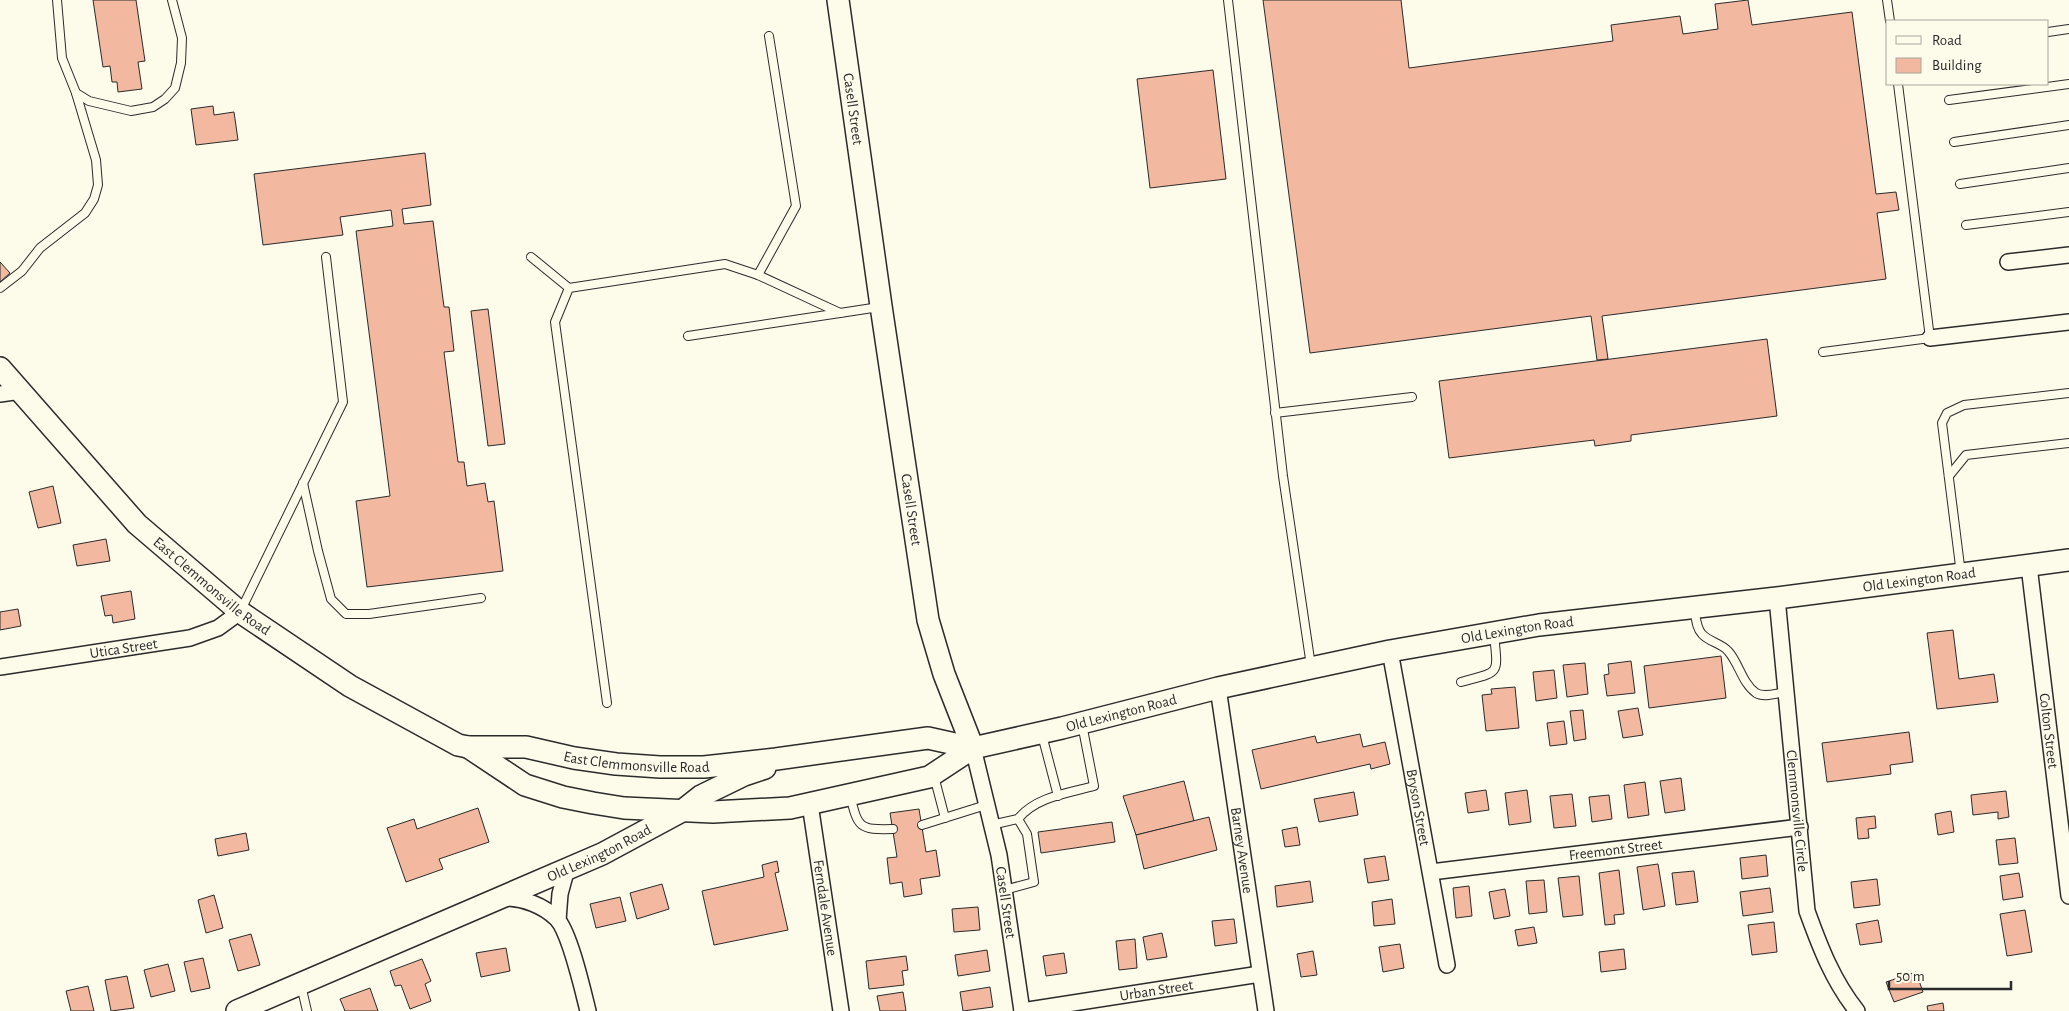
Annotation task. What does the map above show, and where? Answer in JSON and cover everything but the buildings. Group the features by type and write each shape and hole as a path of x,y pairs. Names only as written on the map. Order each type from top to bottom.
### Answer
{"main road":[{"name":"Casell Street","path":"838,0 928,620 944,674 973,748"},
{"name":"East Clemmonsville Road","path":"0,368 10,392 137,524 240,612 350,686 458,744 468,747 525,784 563,797 624,808 682,811"},
{"name":"Old Lexington Road","path":"237,1011 602,854 682,811 713,812 790,808 810,804 933,774 973,748 1042,733 1218,688 1390,651 1494,632 1539,624 1777,598 2069,560"},
{"name":"Old Lexington Road","path":"804,756 928,738 973,748"},
{"name":"East Clemmonsville Road","path":"468,747 526,747 582,759 616,764 660,767 704,767 804,756"},
{"path":"682,811 701,796 744,775 804,756"}],"street":[{"path":"2008,262 2069,255"},
{"path":"1930,338 2069,322"},
{"name":"Colton Street","path":"2029,566 2069,896"},
{"name":"Clemmonsville Circle","path":"1777,598 1807,911 1824,958 1857,1011"},
{"name":"Utica Street","path":"0,667 190,638 218,628 240,612"},
{"name":"Bryson Street","path":"1390,651 1447,965"},
{"name":"Barney Avenue","path":"1218,688 1266,1011"},
{"name":"Casell Street","path":"973,748 999,855 1022,1011"},
{"name":"Ferndale Avenue","path":"810,804 841,1011"},
{"name":"Freemont Street","path":"1431,872 1800,827"},
{"path":"558,920 560,894 567,868"},
{"path":"496,898 519,898 540,907 558,920 569,943 588,1011"},
{"name":"Urban Street","path":"1022,1011 1260,974"}],"lane":[{"path":"0,288 22,271 40,248 85,213 94,199 98,185 96,160 76,93 62,58 57,0"},
{"path":"76,93 89,101 132,111 153,107 165,99 175,88 181,63 182,38 172,0"},
{"path":"1228,0 1275,413 1311,668"},
{"path":"1887,0 1890,20"},
{"path":"2049,32 2069,29"},
{"path":"758,275 796,206 770,36"},
{"path":"1949,100 2069,84"},
{"path":"1822,352 1930,338 1898,85"},
{"path":"1954,142 2069,125"},
{"path":"1960,184 2069,168"},
{"path":"1966,225 2069,212"},
{"path":"240,612 343,402 326,257"},
{"path":"531,257 569,288 725,264 758,275 840,313"},
{"path":"569,288 555,322 607,703"},
{"path":"688,336 881,306"},
{"path":"1961,575 1942,423 1947,413 1964,405 2069,393"},
{"path":"1275,413 1412,397"},
{"path":"1949,476 1966,455 2069,443"},
{"path":"303,483 318,552 331,599 346,614 369,614 481,598"},
{"path":"1694,607 1701,634 1728,651 1749,686 1757,694 1763,696 1786,692"},
{"path":"1461,682 1491,674 1495,670 1497,664 1494,632"},
{"path":"991,825 1018,820 1026,810 1058,796 1094,786 1082,722"},
{"path":"1042,733 1058,796"},
{"path":"933,774 945,818"},
{"path":"850,795 856,818 861,825 869,830 893,829"},
{"path":"922,825 986,805"},
{"path":"1004,890 1034,882 1027,834 1018,820"},
{"path":"301,983 307,1011"}]}
